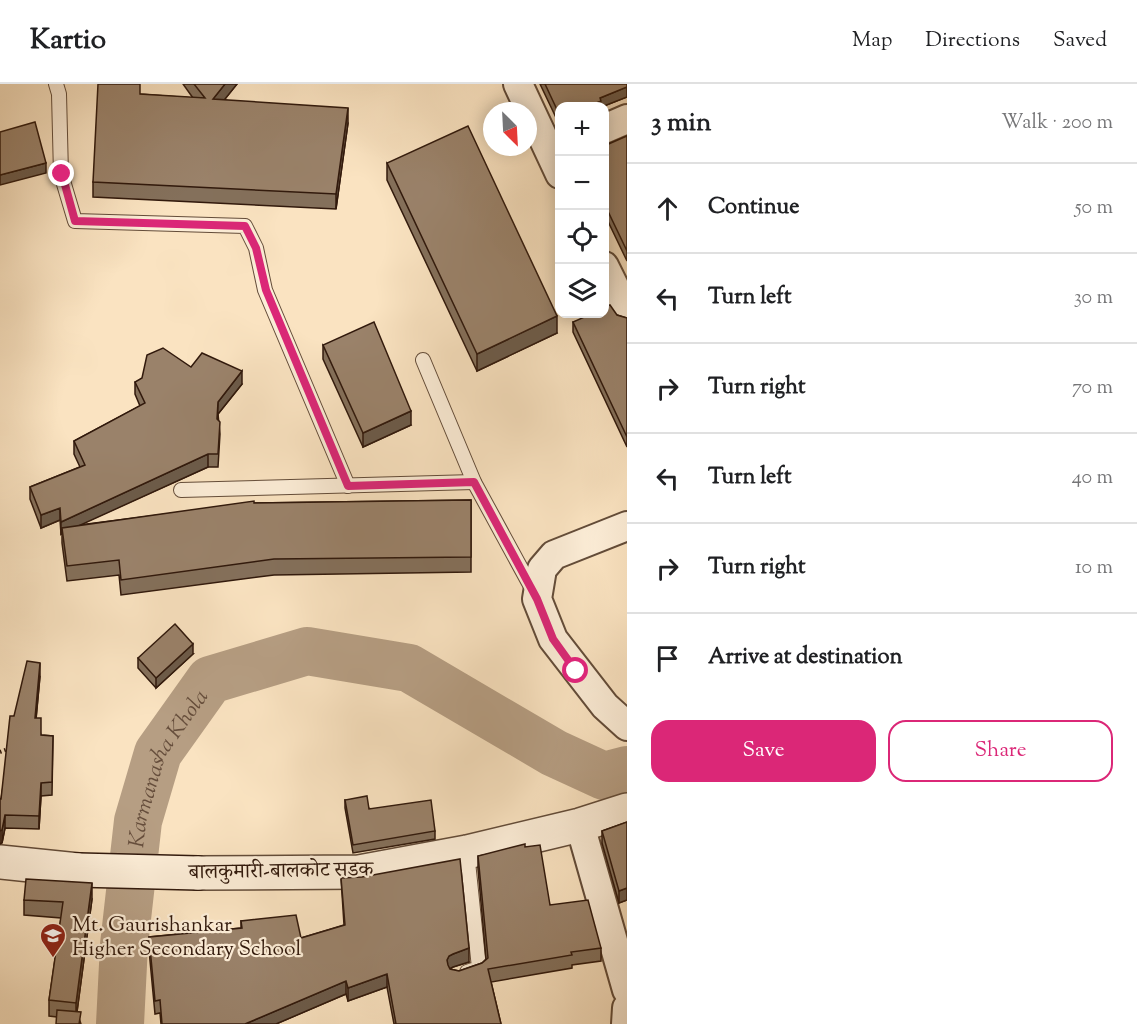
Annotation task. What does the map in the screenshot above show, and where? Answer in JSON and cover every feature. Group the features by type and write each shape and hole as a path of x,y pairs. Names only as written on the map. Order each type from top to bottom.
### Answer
{"street":[{"path":"518,84 555,157"},
{"path":"609,127 627,119"},
{"path":"609,276 627,312"},
{"path":"627,526 554,555 542,569 537,599 553,639 605,706 627,726"},
{"name":"बालकुमारी-बालकोट सडक","path":"0,861 78,870 198,873 358,872 467,852 579,825 627,810"},
{"path":"579,825 627,990"},
{"path":"626,1024 627,1008"}],"lane":[{"path":"57,84 62,174 75,221 245,226 256,248 266,290 348,486"},
{"path":"423,360 474,482 537,599"},
{"path":"182,490 474,482"},
{"path":"456,975 479,968 467,852"}],"path":[{"path":"0,752 15,747 14,743"}],"building":[{"path":"98,84 140,84 140,94 205,98 194,84 225,84 213,99 348,108 336,194 93,182"},
{"path":"545,84 627,84 627,87 600,98 601,101 599,102 555,102 555,105"},
{"path":"35,122 46,163 0,175 0,132"},
{"path":"468,126 555,312 555,317 477,354 387,163"},
{"path":"627,136 627,251 609,213 609,144"},
{"path":"609,305 617,315 627,318 627,437 573,322 582,318 609,318"},
{"path":"374,322 411,411 363,433 323,345"},
{"path":"163,348 191,367 202,353 242,371 218,402 217,419 220,422 218,454 208,454 61,522 60,508 41,515 30,487 85,465 74,441 145,403 135,382 142,378 147,355"},
{"path":"471,500 471,557 274,559 121,580 119,560 67,566 62,528 254,501 254,503"},
{"path":"175,624 193,644 156,678 138,658"},
{"path":"27,661 40,663 35,718 41,718 41,735 53,736 52,782 41,783 39,816 5,815 0,831 0,799 10,716 14,716"},
{"path":"367,796 369,809 431,800 435,831 353,845 345,800"},
{"path":"627,822 627,888 619,891 602,831"},
{"path":"525,844 525,847 540,845 550,905 588,900 601,948 488,969 501,1024 396,1024 387,974 348,988 346,981 245,1024 162,1024 160,1000 155,1001 149,937 242,928 241,921 296,915 301,938 345,925 341,878 362,877 460,859 469,948 449,956 448,965 450,969 459,971 482,963 488,958 478,856"},
{"path":"26,879 92,883 76,1003 49,1000 63,902 24,900"},
{"path":"57,1010 81,1012 79,1024 56,1024"}],"waterway":[{"name":"Karmanasha Khola","path":"120,1024 124,945 138,821 158,753 210,680 307,651 409,668 554,753 604,776 627,770"}],"place":[{"name":"Mt. Gaurishankar Higher Secondary School","path":"53,959"}],"route":[{"path":"62,174 75,221 245,226 256,248 266,290 348,486 474,482 537,599 553,639 576,671"}]}
